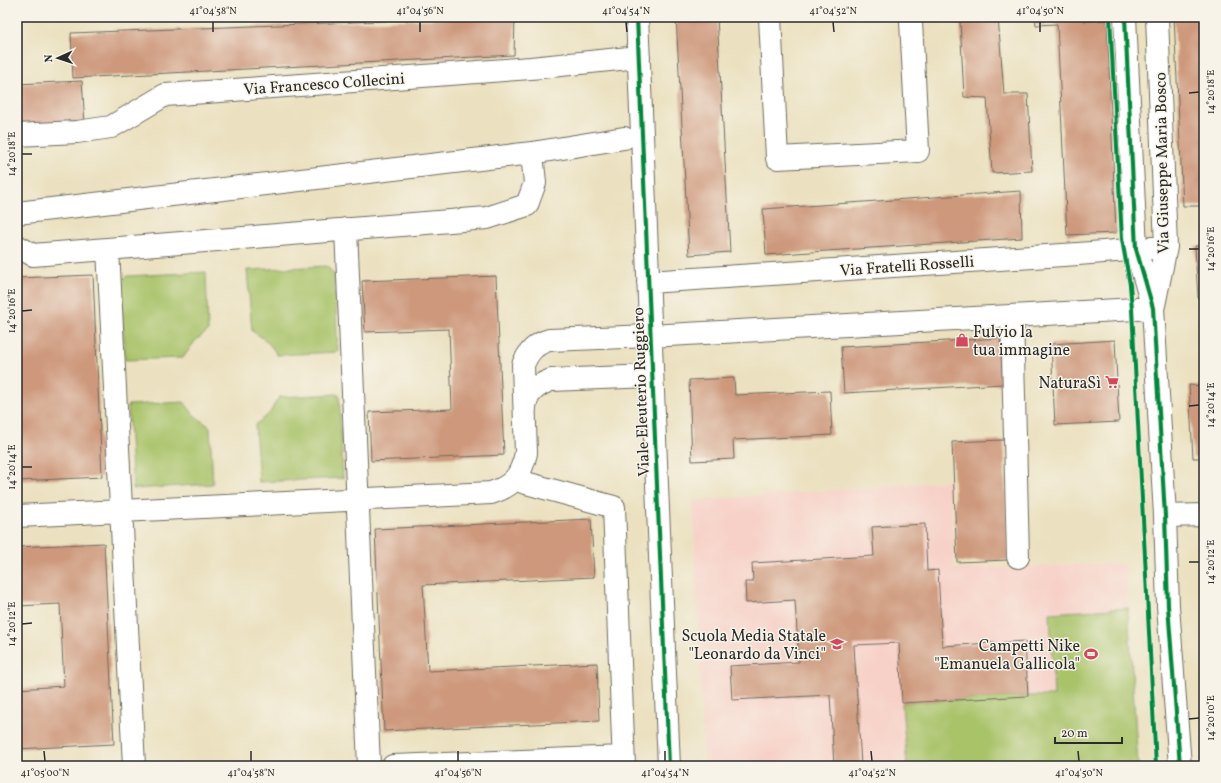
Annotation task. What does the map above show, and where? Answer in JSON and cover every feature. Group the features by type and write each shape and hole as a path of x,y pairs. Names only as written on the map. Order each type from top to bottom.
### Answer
{"street":[{"name":"Viale Eleuterio Ruggiero","path":"637,17 669,766"},
{"path":"770,17 777,158 918,151 911,22"},
{"name":"Via Giuseppe Maria Bosco","path":"1125,17 1136,249 1153,308 1165,516 1168,606 1180,766"},
{"name":"Via Giuseppe Maria Bosco","path":"1153,308 1166,248 1157,17"},
{"name":"Via Francesco Collecini","path":"17,135 77,132 111,127 165,95 532,68 639,57"},
{"path":"17,213 532,153 624,138"},
{"path":"17,246 33,255 487,218 527,205 535,183 532,153"},
{"path":"346,229 368,766"},
{"name":"Via Fratelli Rosselli","path":"648,282 1166,248"},
{"path":"108,249 134,766"},
{"path":"17,516 491,493 504,489 515,480 523,467 526,453 523,365 533,348 541,342 549,340 650,336 1153,308"},
{"path":"1012,316 1018,557"},
{"path":"524,417 528,397 534,388 551,380 652,376"},
{"path":"393,766 624,761 614,507 515,480"},
{"path":"1165,516 1204,514"}],"shaded area":[{"path":"950,481 954,569 1125,563 1128,608 1050,613 1054,696 1028,696 903,703 907,766 704,766 693,501"}],"green space":[{"path":"327,266 334,274 338,352 277,355 266,341 252,331 247,270"},
{"path":"206,272 208,331 195,341 183,358 125,360 120,283 127,276"},
{"path":"339,394 343,478 259,482 255,425 269,414 279,397"},
{"path":"184,402 194,415 210,427 213,484 133,489 128,405"},
{"name":"Campetti Nike \"Emanuela Gallicola\"","path":"1128,608 1138,766 907,766 902,703 1054,696 1050,613"}],"building":[{"path":"515,17 514,55 73,78 71,33"},
{"path":"676,17 717,17 730,252 689,255"},
{"path":"934,17 998,17 1004,94 1028,94 1032,171 992,173 987,98 964,97 960,21 934,22"},
{"path":"1035,17 1084,17 1084,21 1107,20 1116,233 1067,235 1057,24 1036,25"},
{"path":"1174,17 1204,17 1204,206 1183,206"},
{"path":"82,81 85,124 17,126 17,84"},
{"path":"1021,191 1022,238 766,255 763,209"},
{"path":"1195,246 1204,246 1204,299 1198,298"},
{"path":"93,275 102,477 17,481 17,278"},
{"path":"496,276 504,455 371,461 369,412 452,409 449,329 365,332 362,281"},
{"path":"1000,338 1003,384 844,393 841,347"},
{"path":"1115,340 1119,422 1055,425 1051,344"},
{"path":"734,378 735,395 830,391 832,435 733,440 734,459 692,461 689,380"},
{"path":"1189,385 1204,386 1204,458 1193,458"},
{"path":"1004,440 1008,560 957,562 952,442"},
{"path":"591,519 594,577 423,585 428,671 597,663 599,721 384,731 375,529"},
{"name":"Scuola Media Statale \"Leonardo da Vinci\"","path":"925,524 927,571 938,570 942,646 1025,641 1028,696 902,703 899,643 854,645 861,766 834,766 830,695 732,700 730,666 799,662 795,600 746,603 745,582 753,582 752,563 874,556 872,527"},
{"path":"104,543 114,744 17,749 17,689 64,686 60,604 17,606 17,547"}],"cycle path":[{"path":"637,17 669,766"},
{"path":"1110,17 1122,239 1130,285 1132,309 1156,766"},
{"path":"1125,17 1136,249 1153,308 1165,516 1168,606 1180,766"}],"place":[{"name":"Fulvio la tua immagine","path":"962,340"},
{"name":"NaturaSì","path":"1112,382"},
{"name":"Scuola Media Statale \"Leonardo da Vinci\"","path":"837,644"},
{"name":"Campetti Nike \"Emanuela Gallicola\"","path":"1091,654"}]}
